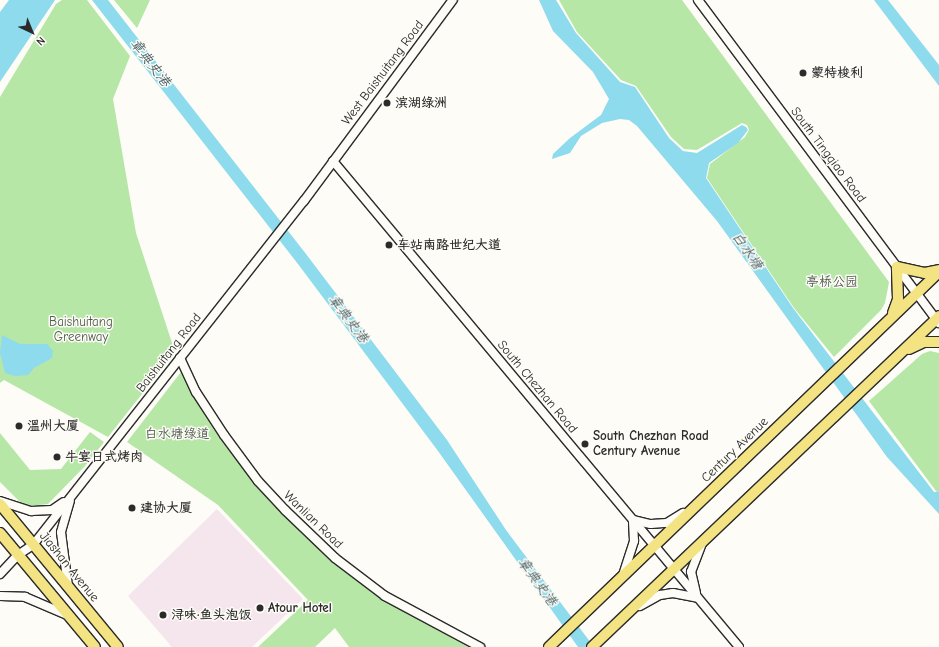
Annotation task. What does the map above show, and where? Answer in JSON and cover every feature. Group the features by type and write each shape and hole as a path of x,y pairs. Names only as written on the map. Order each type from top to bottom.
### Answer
{"main road":[{"path":"891,317 898,299 897,267 925,273 939,271"},
{"name":"Century Avenue","path":"549,647 939,271"},
{"path":"594,645 900,353 938,320"},
{"path":"900,353 924,342 939,342"},
{"name":"Jiashan Avenue","path":"0,504 118,647"},
{"path":"0,533 95,647"}],"street":[{"name":"West Baishuitang Road","path":"333,161 453,0"},
{"name":"South Tingqiao Road","path":"698,0 916,293 938,320"},
{"name":"Baishuitang Road","path":"0,574 18,555 34,545 304,201 333,161"},
{"name":"South Chezhan Road","path":"333,161 739,647"},
{"name":"Wanlian Road","path":"180,358 196,392 224,435 258,481 284,510 336,558 385,596 480,647"},
{"path":"0,501 31,511 52,510 71,497"},
{"path":"68,587 62,532 71,497"},
{"path":"622,577 634,541 633,520 651,524 667,523 702,500"},
{"path":"625,616 649,600 660,595 673,593 698,598 692,572 702,542"},
{"path":"0,596 25,597 69,616"}],"shaded area":[{"path":"217,509 303,599 252,647 172,647 128,596"}],"green space":[{"name":"Baishuitang Greenway","path":"62,0 87,0 130,56 113,99 136,233 175,352 108,437 4,380 0,383 0,97 56,4"},
{"path":"114,0 150,0 137,28"},
{"name":"亭桥公园","path":"559,0 682,0 889,282 885,303 881,310 834,357 794,308 707,178 710,164 745,137 749,130 747,125 742,123 697,150 684,149 671,137 636,86 621,80 577,32"},
{"path":"930,351 939,353 939,495 869,401 922,354"},
{"name":"白水塘绿道","path":"181,372 191,393 219,437 254,483 280,511 332,560 384,599 468,647 349,647 335,628 315,647 258,647 308,600 218,505 127,442"},
{"path":"90,432 104,442 85,466 48,504 29,506 20,502 0,482 0,433 30,470 61,469"}],"water":[{"path":"9,0 55,0 0,82 0,12"},
{"name":"章典史港","path":"92,0 108,0 306,254 447,440 506,530 594,647 578,647 438,451 298,264"},
{"name":"白水塘","path":"539,0 556,0 576,33 620,82 635,87 669,138 683,151 697,153 742,125 746,127 748,130 738,143 709,163 706,178 793,308 934,492 939,492 939,514 887,457 717,221 637,126 629,120 620,119 602,123 581,136 570,153 552,159 553,154 570,138 601,115 609,99 593,72 553,31"},
{"path":"874,0 888,0 939,65 939,86"},
{"path":"2,335 20,344 47,344 53,351 52,358 34,368 28,375 15,376 5,373 0,353"}],"place":[{"name":"蒙特梭利","path":"803,73"},
{"name":"滨湖绿洲","path":"387,103"},
{"name":"车站南路世纪大道","path":"389,245"},
{"name":"温州大厦","path":"19,426"},
{"name":"South Chezhan Road Century Avenue","path":"585,444"},
{"name":"牛宴日式烤肉","path":"57,457"},
{"name":"建协大厦","path":"132,508"},
{"name":"Atour Hotel","path":"260,608"},
{"name":"浔味·鱼头泡饭","path":"163,615"}]}
